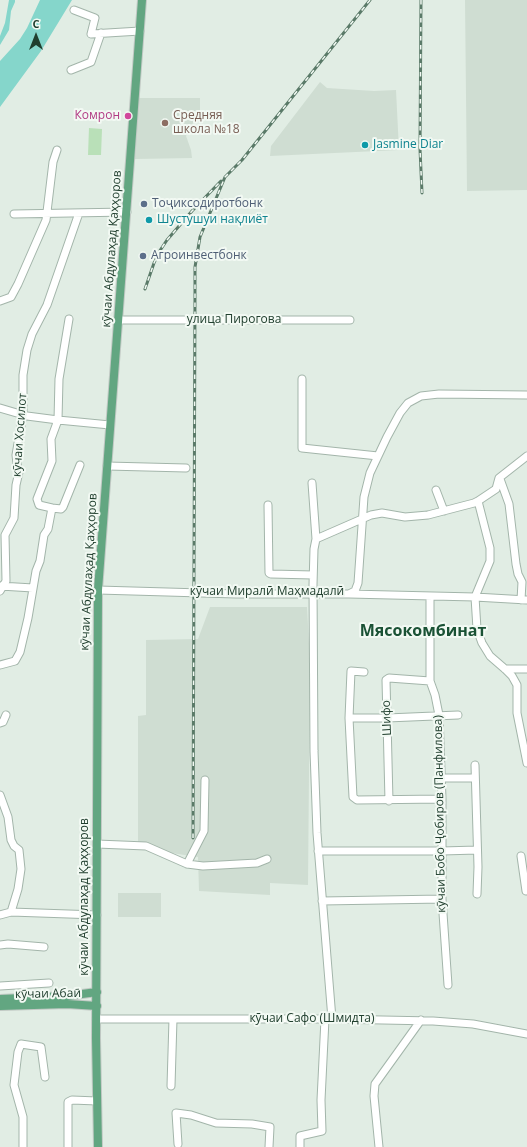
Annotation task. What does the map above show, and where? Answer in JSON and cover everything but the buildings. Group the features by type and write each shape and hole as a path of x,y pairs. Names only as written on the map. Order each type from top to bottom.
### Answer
{"main road":[{"name":"кӯчаи Абдулаҳад Қаҳҳоров","path":"98,1147 96,1019 98,590 142,0"},
{"name":"кӯчаи Абаӣ","path":"0,999 67,996 97,992"},
{"name":"кӯчаи Абаӣ","path":"0,1006 67,1004 97,1006"}],"street":[{"path":"74,10 95,18 91,34 140,31"},
{"path":"71,70 91,62 100,33"},
{"path":"0,301 11,297 46,220 53,162 57,150"},
{"path":"14,214 127,212"},
{"name":"кӯчаи Хосилот","path":"1,588 6,579 5,535 12,522 15,511 19,472 16,452 24,414 23,375 28,346 32,334 47,305 79,213"},
{"path":"69,319 59,379 58,420 52,439 52,461 37,499 39,505 61,509 80,465"},
{"name":"улица Пирогова","path":"119,320 350,320"},
{"path":"302,379 302,448 378,456"},
{"name":"кӯчаи Миралӣ Маҳмадалӣ","path":"98,590 349,594 355,591 358,583 364,497 370,473 400,412 408,403 421,396 439,394 527,395"},
{"path":"0,408 58,420 110,425"},
{"path":"316,539 363,518 382,513 405,517 428,515 474,503 496,489 499,478 527,456"},
{"path":"107,466 186,468"},
{"path":"349,594 475,597 524,600 522,582 518,574 516,564 509,504 499,478"},
{"path":"300,1147 300,1136 322,1131 321,1100 328,1019 318,851 314,751 313,575 316,539 312,483"},
{"path":"436,490 444,511"},
{"path":"478,501 490,548 490,561 475,597 476,629 490,656 512,676 517,685 517,713 527,763"},
{"path":"268,505 269,573 313,575"},
{"path":"0,665 15,661 20,652 36,571 40,561 44,535 48,529 52,508"},
{"path":"1,588 33,588"},
{"name":"кӯчаи Бобо Ҷобиров (Панфилова)","path":"430,596 430,681 435,695 438,715 442,799 442,899 448,986"},
{"path":"505,669 527,669"},
{"path":"364,672 351,671 349,718 353,797 357,800 389,801 442,799"},
{"name":"Шифо","path":"389,801 387,679 430,681"},
{"path":"0,723 3,722 6,715"},
{"path":"349,718 458,715"},
{"path":"475,765 478,867 477,894"},
{"path":"441,778 475,778"},
{"path":"187,864 204,830 205,780"},
{"path":"0,795 8,817 11,840 14,846 19,850 21,869 18,889 11,912"},
{"path":"97,844 146,846 187,864 203,866 257,863 267,859"},
{"path":"318,851 477,850"},
{"path":"521,856 526,891"},
{"path":"322,901 442,899"},
{"path":"0,915 11,912 97,915"},
{"path":"0,945 8,944 44,947"},
{"path":"0,986 49,983"},
{"name":"кӯчаи Сафо (Шмидта)","path":"96,1019 421,1020 473,1024 527,1034"},
{"path":"171,1086 173,1019"},
{"path":"379,1147 374,1096 375,1084 421,1020"},
{"path":"23,1147 23,1117 14,1085 18,1052 21,1044 41,1047 45,1077"},
{"path":"68,1147 68,1102 72,1100 97,1101"},
{"path":"178,1144 176,1113 192,1115 216,1124 252,1124 270,1127 269,1147"}],"shaded area":[{"path":"465,0 527,0 527,190 467,191"},
{"path":"320,82 327,88 374,91 396,90 399,150 270,156 271,146"},
{"name":"Средняя школа №18","path":"139,98 200,98 200,110 186,136 192,158 135,159"},
{"path":"210,607 307,607 310,661 308,885 270,883 270,895 199,891 198,857 138,848 138,716 146,715 146,640 198,639"},
{"path":"118,893 161,893 161,917 118,917"}],"green space":[{"path":"89,128 102,129 101,155 88,155"}],"water":[{"path":"9,0 15,0 15,2 11,11 9,30 0,45 0,36 5,23"},
{"path":"40,0 72,0 41,51 0,107 0,61 20,39 27,28"}],"railway":[{"path":"193,838 195,267 200,237 225,177 242,160 370,0"},
{"path":"421,0 420,149 422,193"},
{"path":"145,289 154,263 167,240 221,181"}],"place":[{"name":"Комрон","path":"128,116"},
{"name":"Средняя школа №18","path":"165,123"},
{"name":"Jasmine Diar","path":"365,145"},
{"name":"Тоҷиксодиротбонк","path":"144,204"},
{"name":"Шустушуи нақлиёт","path":"149,220"},
{"name":"Агроинвестбонк","path":"143,256"}],"district":[{"name":"Мясокомбинат","path":"423,631"}]}
